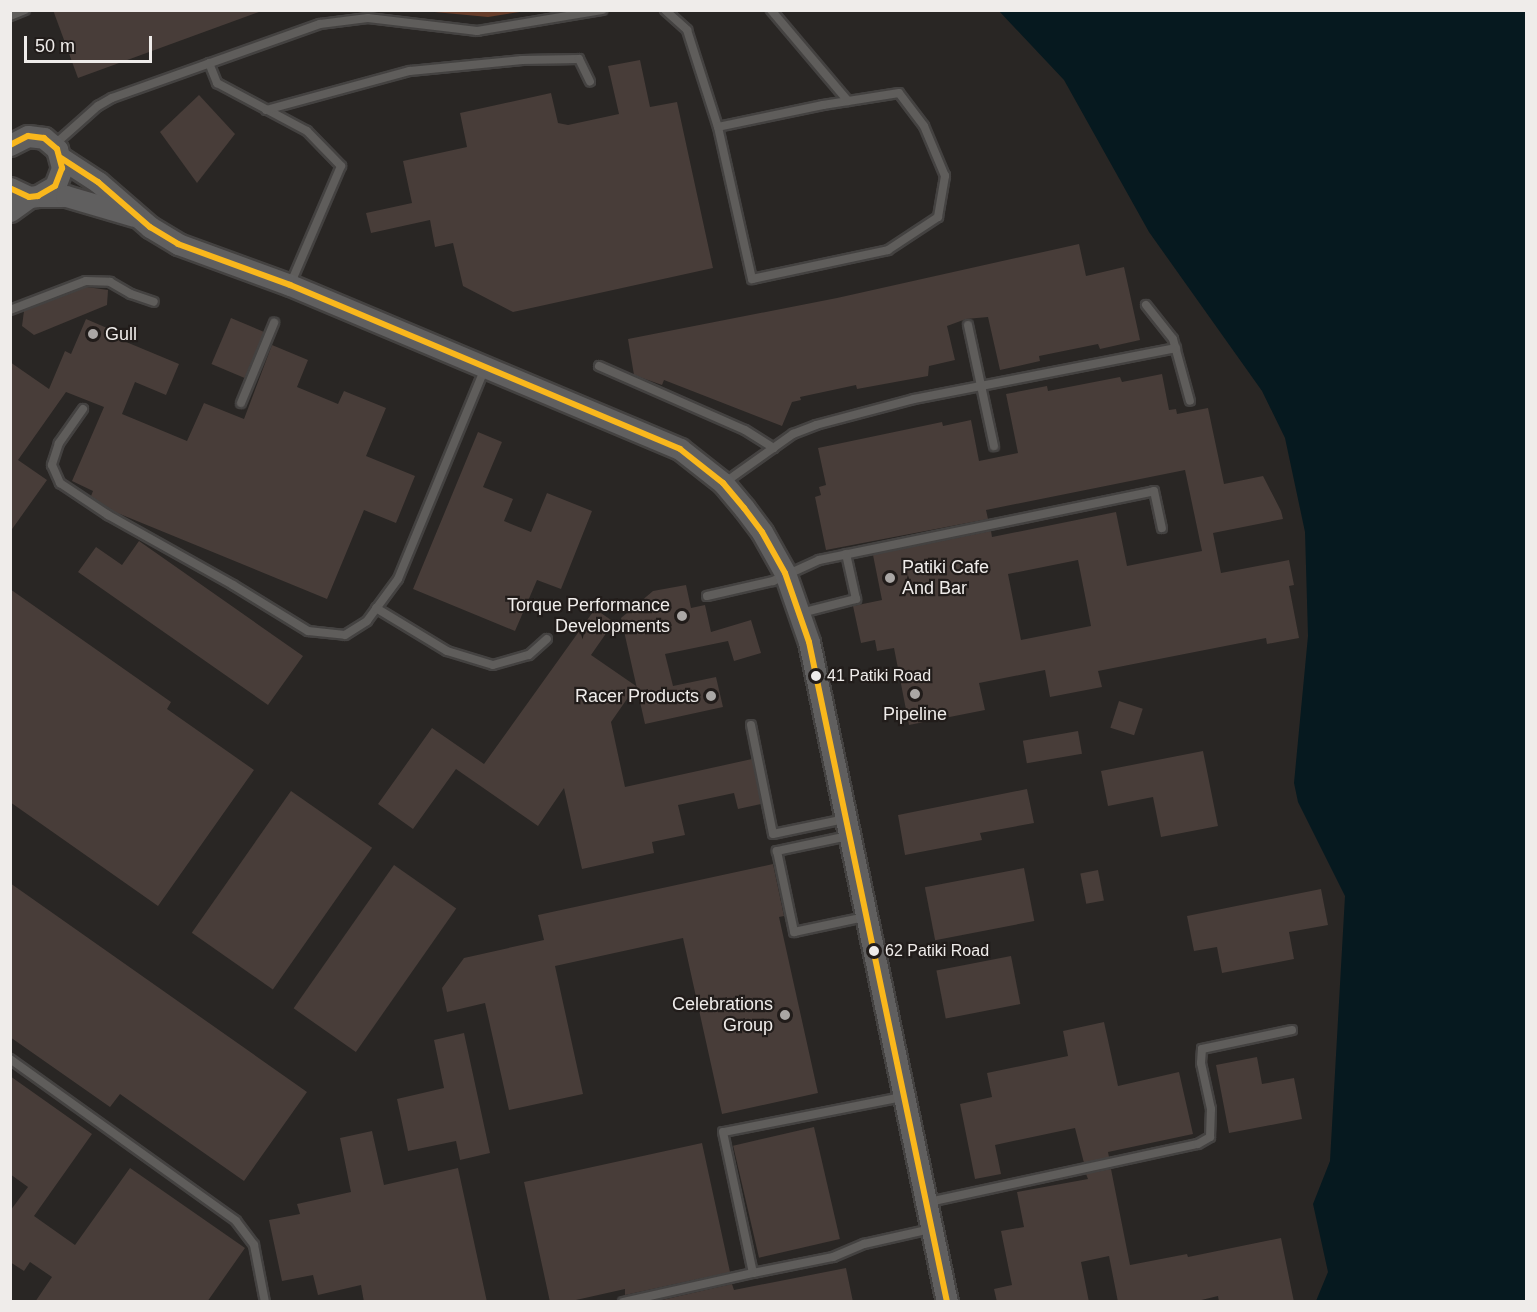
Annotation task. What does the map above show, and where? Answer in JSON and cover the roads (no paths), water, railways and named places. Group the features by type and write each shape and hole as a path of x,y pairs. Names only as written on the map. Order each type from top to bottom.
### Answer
{"main road":[{"path":"14,135 36,136 98,182 150,227 178,244 290,285 680,449 723,483 762,532 785,573 801,614 816,671 947,1302"},
{"path":"10,211 26,194 55,186 62,168 57,152"},
{"path":"26,194 66,196 141,218"}],"lane":[{"path":"14,13 25,10"},
{"path":"57,152 98,105 306,27 368,18 477,31 602,10"},
{"path":"665,10 687,30 718,127 752,279 888,250 938,217 945,176 924,126 899,93 848,100 718,127"},
{"path":"771,10 848,100"},
{"path":"266,110 410,71 522,60 579,59 590,82"},
{"path":"209,63 217,83 307,131 341,166 290,285"},
{"path":"10,309 86,281 110,282 131,294 154,302"},
{"path":"1146,305 1173,339 1190,401"},
{"path":"242,403 274,323"},
{"path":"968,325 994,446"},
{"path":"723,483 793,434 810,426 914,399 1176,348"},
{"path":"599,366 745,430 774,448"},
{"path":"83,410 59,443 52,465 60,483 108,515 233,585 308,631 345,635 367,621 398,579 486,367"},
{"path":"706,596 773,580 819,560 1154,491 1162,528"},
{"path":"801,614 856,598 846,554"},
{"path":"376,608 447,651 493,665 529,655 548,639"},
{"path":"751,724 772,834 848,827"},
{"path":"848,827 777,851 794,932 866,916"},
{"path":"927,1203 1198,1144 1210,1137 1211,1109 1201,1063 1202,1049 1292,1030"},
{"path":"10,1059 236,1221 254,1245 265,1302"},
{"path":"753,1273 723,1132 905,1096"},
{"path":"623,1302 833,1257 864,1244 933,1229"}],"water":[{"path":"999,11 1526,11 1526,1301 1316,1301 1328,1272 1313,1204 1330,1161 1345,896 1298,802 1294,783 1308,636 1305,532 1285,438 1262,391 1149,232 1064,80"}],"place":[{"name":"Gull","path":"93,334"},
{"name":"Patiki Cafe And Bar","path":"890,578"},
{"name":"Torque Performance Developments","path":"682,616"},
{"name":"41 Patiki Road","path":"816,676"},
{"name":"Pipeline","path":"915,694"},
{"name":"Racer Products","path":"711,696"},
{"name":"62 Patiki Road","path":"874,951"},
{"name":"Celebrations Group","path":"785,1015"}]}
